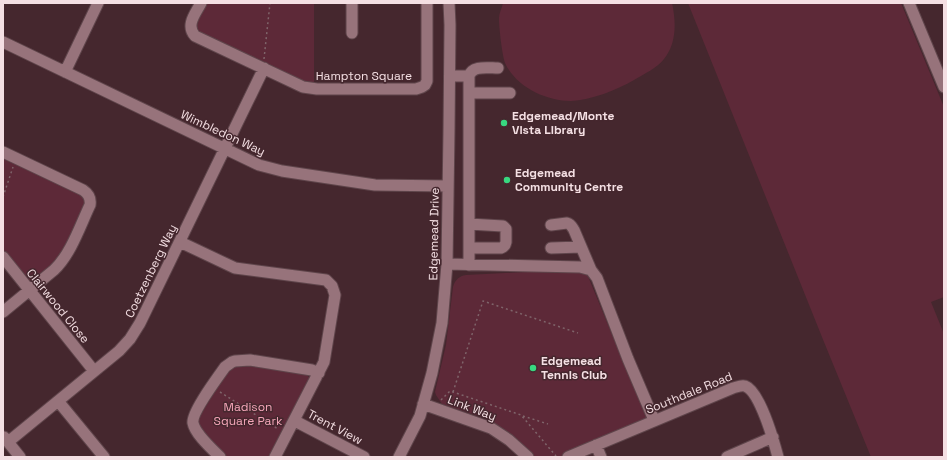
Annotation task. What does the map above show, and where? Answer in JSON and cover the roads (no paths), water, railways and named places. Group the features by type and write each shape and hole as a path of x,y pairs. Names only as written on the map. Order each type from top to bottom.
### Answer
{"street":[{"path":"65,72 98,3"},
{"name":"Hampton Square","path":"201,3 191,22 192,32 195,36 303,87 404,89 416,89 422,87 427,81 427,3"},
{"path":"352,3 352,33"},
{"name":"Edgemead Drive","path":"399,457 420,416 432,373 441,330 447,264 450,76 449,3"},
{"path":"909,3 944,87"},
{"name":"Wimbledon Way","path":"3,42 259,165 282,171 376,185 448,186"},
{"name":"Coetzenberg Way","path":"5,439 58,401 119,351 130,339 140,323 264,68"},
{"path":"469,265 469,76 470,72 475,69 498,68"},
{"path":"450,76 469,76"},
{"path":"469,93 510,94"},
{"path":"3,152 83,190 89,195 91,202 61,263 3,312"},
{"path":"552,225 567,223 570,224 574,230 591,270 597,278 628,359 654,420"},
{"path":"468,224 503,226 506,229 506,242 503,247 468,248"},
{"path":"180,242 235,268 326,280 330,283 334,290 335,295 324,362 295,421 275,457"},
{"path":"551,248 581,247"},
{"name":"Clairwood Close","path":"3,257 94,371"},
{"path":"447,264 580,267 591,270"},
{"path":"220,457 195,430 193,420 196,411 225,367 235,360 250,360 286,365 312,370 318,373"},
{"name":"Southdale Road","path":"568,457 654,420 733,388 743,386 747,387 756,396 773,437 778,457"},
{"path":"58,401 104,457"},
{"name":"Link Way","path":"423,404 491,428 509,440 528,457"},
{"name":"Trent View","path":"295,421 364,457"},
{"path":"728,457 773,437"},
{"path":"5,439 20,457"},
{"path":"596,445 601,457"}],"place":[{"name":"Edgemead/Monte Vista Library","path":"504,123"},
{"name":"Edgemead Community Centre","path":"507,180"},
{"name":"Edgemead Tennis Club","path":"533,368"}],"park label":[{"name":"Madison Square Park","path":"248,414"}]}
